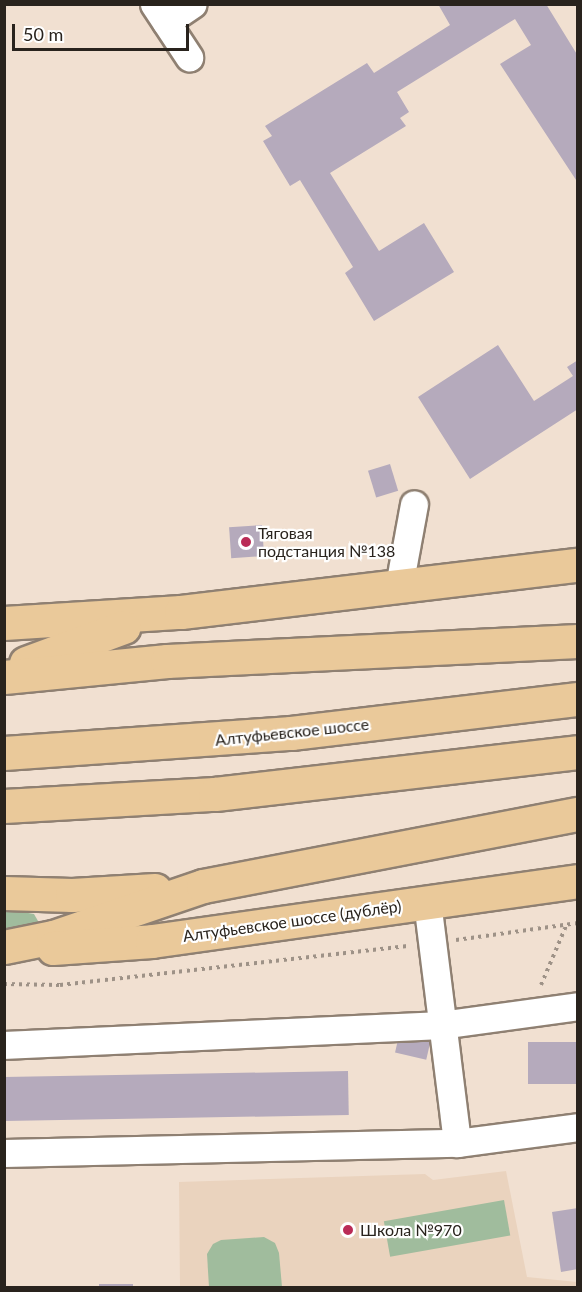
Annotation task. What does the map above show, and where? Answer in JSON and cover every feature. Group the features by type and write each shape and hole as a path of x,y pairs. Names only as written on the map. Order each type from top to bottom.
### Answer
{"main road":[{"path":"4,623 182,612 578,565"},
{"path":"4,670 182,612"},
{"path":"4,634 70,647 167,661"},
{"path":"4,677 167,661 578,641"},
{"name":"Алтуфьевское шоссе","path":"4,753 291,733 578,699"},
{"path":"4,806 227,792 578,752"},
{"path":"12,893 96,894 219,882 578,814"},
{"name":"Алтуфьевское шоссе (дублёр)","path":"4,947 118,945 578,881"},
{"path":"4,947 53,937 219,882"},
{"path":"12,893 189,930 222,931"}],"lane":[{"path":"189,57 160,13 194,4"},
{"path":"399,586 414,504"},
{"path":"427,901 440,1025 457,1143"},
{"path":"4,1045 440,1025 578,1005"},
{"path":"4,1153 457,1143 578,1127"}],"path":[{"path":"4,984 60,985 432,943 578,923"},
{"path":"530,1012 566,925"}],"shaded area":[{"name":"Школа №970","path":"506,1171 527,1277 577,1282 577,1287 180,1287 179,1182 425,1174 433,1180"}],"green space":[{"path":"5,909 34,914 38,921 35,931 5,936"},
{"path":"504,1200 510,1235 390,1257 384,1221"},
{"path":"264,1237 275,1243 279,1253 282,1287 209,1287 207,1254 213,1244 221,1240"}],"building":[{"path":"438,4 546,4 578,56 578,183 500,64 531,45 515,19 397,92 409,112 400,118 406,126 330,173 379,251 424,223 454,272 374,321 345,273 353,267 300,180 290,186 263,141 272,136 265,126 367,63 374,73 450,25"},
{"path":"498,345 534,401 573,376 567,367 578,360 578,409 470,479 418,397"},
{"path":"390,464 398,491 376,498 368,471"},
{"name":"Тяговая подстанция №138","path":"262,525 264,556 231,558 229,527"},
{"path":"400,1031 431,1038 426,1060 395,1052"},
{"path":"528,1042 578,1042 578,1084 528,1084"},
{"path":"348,1071 349,1115 5,1121 4,1077"},
{"path":"578,1208 578,1269 561,1272 552,1212"},
{"path":"99,1284 133,1284 133,1288 99,1288"}],"place":[{"name":"Тяговая подстанция №138","path":"246,542"},
{"name":"Школа №970","path":"348,1230"}]}
